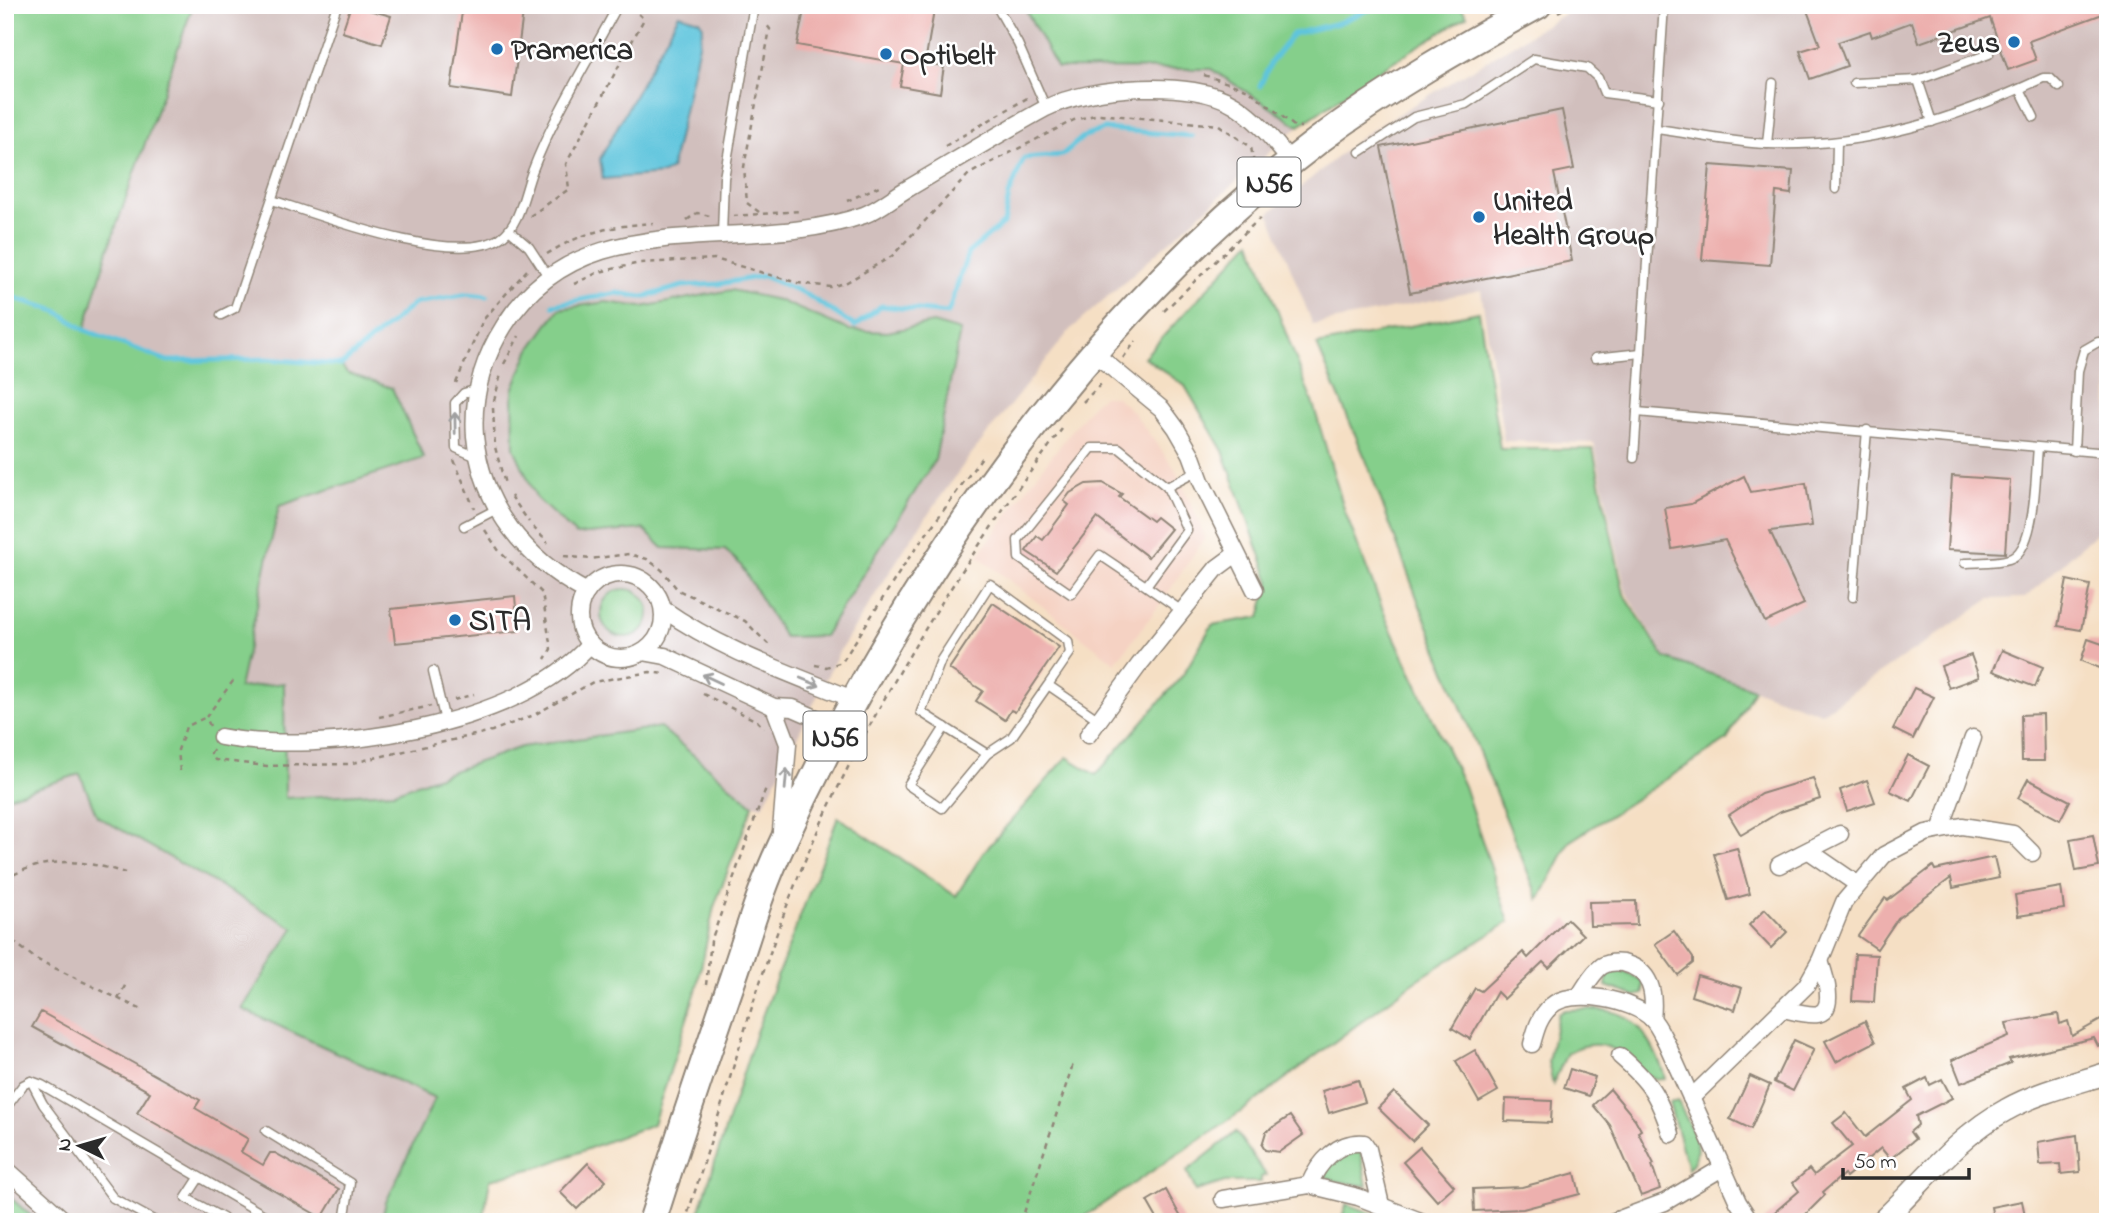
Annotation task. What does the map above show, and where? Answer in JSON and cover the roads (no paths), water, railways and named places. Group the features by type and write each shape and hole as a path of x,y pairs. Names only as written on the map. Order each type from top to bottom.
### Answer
{"main road":[{"name":"N56","path":"652,1222 780,847 855,700 943,553 1015,449 1104,361 1194,249 1291,162 1413,78 1547,9"}],"street":[{"path":"587,592 537,558 495,510 477,457 474,424 478,389 489,354 516,307 548,276 588,253 625,244 823,227 867,214 1046,108 1059,102 1102,92 1181,89 1201,92 1232,103 1259,123 1291,162"},
{"path":"1104,361 1162,409 1191,454 1255,590"},
{"path":"1088,735 1217,568 1236,554"},
{"path":"839,728 793,708 774,707 665,656 642,652 615,657 601,653 590,644 579,619 587,592 608,576 635,576 656,592 663,609 689,628 747,656 855,700"},
{"path":"642,652 659,634 663,609"},
{"path":"221,737 252,743 319,744 444,721 525,694 560,671 590,644"},
{"path":"774,707 788,744 780,847"},
{"path":"1941,828 1973,738"},
{"path":"1659,1098 1688,1091 1806,986 1820,961 1831,928 1857,884 1884,855 1909,839 1941,828 1988,828 2013,834 2032,853"},
{"path":"1779,865 1840,834"},
{"path":"1809,851 1857,884"},
{"path":"1783,1009 1818,1014 1825,1010 1828,1003 1820,961"},
{"path":"1579,996 1603,966 1614,962 1628,964 1639,968 1647,976 1654,1001 1652,1019"},
{"path":"1532,1044 1538,1021 1552,1004 1579,996 1613,1000 1635,1007 1652,1019 1722,1168 1751,1222"},
{"path":"1620,1056 1641,1075 1659,1098 1671,1134"},
{"path":"1881,1222 1960,1144 2004,1111 2045,1091 2108,1073"},
{"path":"1309,1185 1315,1170 1332,1152 1355,1142 1364,1143 1368,1149 1381,1205"},
{"path":"5,1168 66,1222"},
{"path":"1612,1222 1665,1202 1722,1168"},
{"path":"1223,1199 1309,1185 1331,1188 1420,1221"}],"lane":[{"path":"221,315 235,309 337,5"},
{"path":"272,200 376,233 433,243 479,246 500,238 509,230 516,217 540,153 618,5"},
{"path":"996,5 1018,44 1046,108"},
{"path":"1634,458 1664,5"},
{"path":"722,235 724,178 755,9"},
{"path":"1854,83 1918,80 1989,54"},
{"path":"1360,152 1414,117 1466,104 1534,60 1587,68 1598,78 1604,93 1659,100"},
{"path":"1657,129 1767,144 1837,142 1874,138 1932,122 2050,78 2059,87"},
{"path":"1918,80 1932,122"},
{"path":"1767,144 1773,83"},
{"path":"2020,89 2034,117"},
{"path":"1836,189 1837,142"},
{"path":"509,230 529,247 548,276"},
{"path":"2074,451 2078,371 2084,350 2098,342 2108,342"},
{"path":"1595,358 1642,353"},
{"path":"477,457 456,448 454,403 464,393 478,389"},
{"path":"1637,412 2108,453"},
{"path":"1853,597 1867,430"},
{"path":"1146,586 1187,530 1167,486 1119,448 1092,448 1018,540 1018,558 1071,594 1100,555 1182,611"},
{"path":"1965,563 2010,559 2021,552 2029,537 2038,448"},
{"path":"1167,486 1198,471"},
{"path":"464,526 479,521 495,510"},
{"path":"945,727 908,785 942,808 987,754 1011,738 1070,653 1068,642 990,584 941,660 921,712 945,727 987,754"},
{"path":"433,671 444,721"},
{"path":"1048,685 1099,720"},
{"path":"5,1109 23,1085 32,1081"},
{"path":"32,1081 271,1221"},
{"path":"32,1081 43,1104 113,1198 157,1222"},
{"path":"266,1131 350,1183 344,1222"},
{"path":"199,1178 186,1198 223,1219 221,1222"}],"water":[{"path":"679,14 699,20 703,26 671,169 663,174 603,179 600,159"}],"waterway":[{"path":"1260,86 1271,62 1293,34 1338,23 1379,5"},
{"path":"553,305 617,293 643,297 683,286 719,284 763,276 804,293 855,326 881,306 948,313 968,253 1004,223 1009,195 1024,158 1062,155 1083,137 1104,129 1192,136"},
{"path":"5,295 57,311 85,330 168,361 268,359 341,365 415,303 469,294 487,296"}],"place":[{"name":"Zeus","path":"2014,42"},
{"name":"Pramerica","path":"497,49"},
{"name":"Optibelt","path":"886,54"},
{"name":"United Health Group","path":"1479,217"},
{"name":"SITA","path":"455,620"}]}
